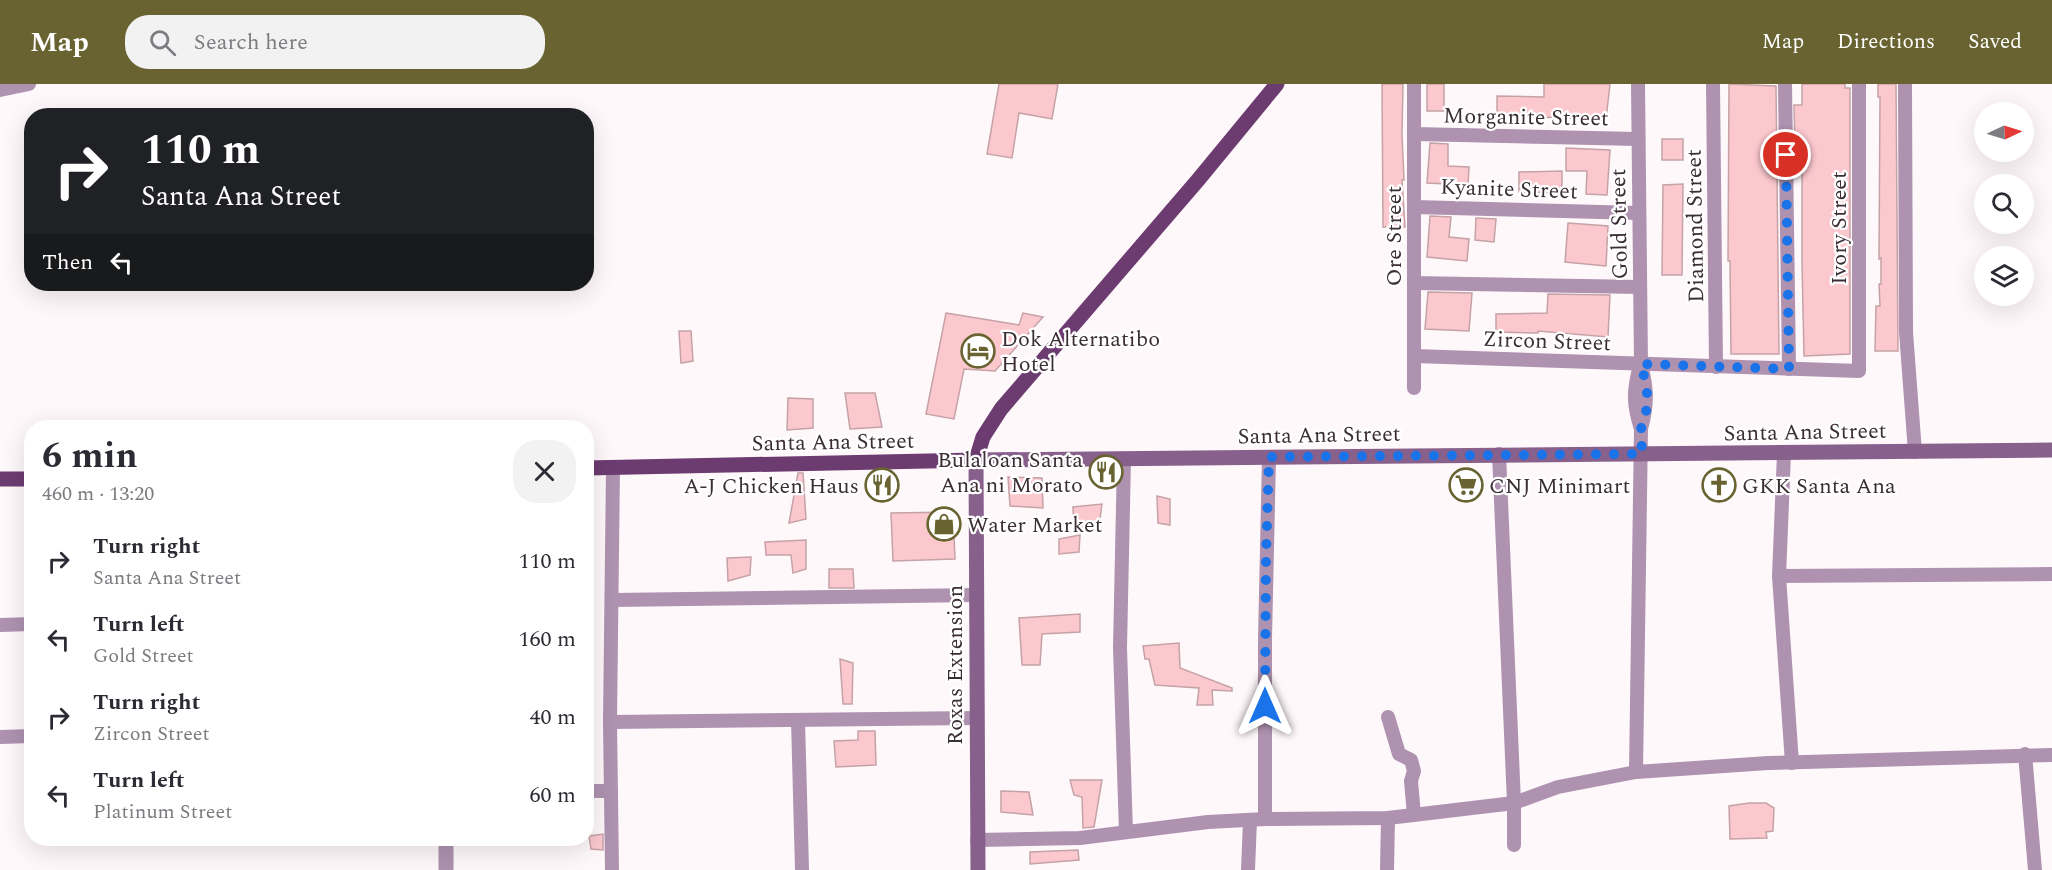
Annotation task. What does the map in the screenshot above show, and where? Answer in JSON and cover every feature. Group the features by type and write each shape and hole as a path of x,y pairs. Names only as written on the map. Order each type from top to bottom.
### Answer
{"main road":[{"path":"976,460 983,436 1001,410 1198,180 1276,84"},
{"name":"Santa Ana Street","path":"594,468 976,460 2052,450"},
{"name":"Roxas Extension","path":"976,460 978,870"},
{"path":"0,479 24,479"}],"street":[{"path":"0,90 29,84"},
{"name":"Ore Street","path":"1414,84 1414,388"},
{"name":"Gold Street","path":"1636,772 1642,454 1641,429 1634,409 1634,388 1641,364 1638,84"},
{"name":"Diamond Street","path":"1713,84 1716,367"},
{"path":"1785,84 1789,369"},
{"name":"Ivory Street","path":"1859,84 1859,371"},
{"path":"1905,84 1906,332 1915,452"},
{"name":"Morganite Street","path":"1414,134 1638,139"},
{"name":"Kyanite Street","path":"1414,207 1639,213"},
{"path":"1414,283 1640,287"},
{"name":"Zircon Street","path":"1414,356 1859,371"},
{"path":"1784,453 1779,576 1792,764"},
{"path":"1499,454 1514,845"},
{"path":"1265,819 1265,604 1269,457"},
{"path":"1124,459 1120,648 1126,832"},
{"path":"612,870 610,722 613,468"},
{"path":"1779,576 2052,574"},
{"path":"612,600 977,595"},
{"path":"0,625 24,624"},
{"path":"1388,717 1399,754 1411,760 1414,771 1411,782 1414,815"},
{"path":"610,722 977,718"},
{"path":"798,720 801,870"},
{"path":"0,737 24,736"},
{"path":"2025,754 2035,870"},
{"path":"977,840 1080,838 1208,822 1388,818 1514,803 1558,787 1636,772 1768,763 2052,754"},
{"path":"594,791 611,791"},
{"path":"1387,870 1388,818"},
{"path":"1248,870 1250,820"},
{"path":"446,846 446,870"}],"building":[{"path":"999,84 1058,84 1052,119 1019,113 1012,158 987,154"},
{"path":"1382,84 1403,84 1404,180 1402,180 1405,227 1383,227"},
{"path":"1427,84 1444,84 1444,111 1427,111"},
{"path":"1544,84 1610,84 1606,119 1497,116 1497,96 1544,97"},
{"path":"1729,84 1776,86 1779,354 1731,354 1730,261 1728,261"},
{"path":"1802,84 1845,84 1845,88 1850,88 1850,354 1804,356 1802,147 1795,147 1794,105 1802,105"},
{"path":"1878,84 1896,84 1898,351 1875,351 1876,306 1880,306 1879,284 1881,284 1881,258 1879,259 1880,97 1878,97"},
{"path":"1662,139 1683,139 1683,160 1662,160"},
{"path":"1430,143 1448,144 1448,166 1469,167 1468,185 1427,183"},
{"path":"1566,148 1610,150 1607,195 1586,194 1587,171 1566,171"},
{"path":"1562,171 1562,193 1519,192 1519,172"},
{"path":"1683,184 1682,275 1662,275 1663,185"},
{"path":"1430,216 1451,217 1449,237 1469,239 1467,261 1427,257"},
{"path":"1476,218 1496,219 1494,242 1475,240"},
{"path":"1568,223 1608,226 1606,266 1565,262"},
{"path":"1428,292 1472,293 1469,331 1425,329"},
{"path":"1548,294 1610,295 1608,337 1538,331 1538,333 1496,332 1496,314 1547,313"},
{"path":"946,313 1019,325 1023,313 1043,317 995,371 964,369 954,419 926,414"},
{"path":"679,331 691,331 693,361 681,363"},
{"path":"845,393 875,393 882,427 850,429"},
{"path":"788,398 813,399 813,428 787,430"},
{"name":"GKK Santa Ana","path":"1709,472 1729,472 1729,498 1709,499"},
{"path":"798,473 803,473 806,519 789,523"},
{"path":"1008,477 1042,478 1043,508 1010,506"},
{"path":"1157,496 1170,499 1170,525 1158,523"},
{"path":"1102,504 1099,527 1074,532 1073,507"},
{"path":"953,512 955,559 893,561 891,513"},
{"path":"1080,535 1079,552 1059,554 1059,539"},
{"path":"806,540 806,569 793,573 791,555 766,555 765,542"},
{"path":"751,557 750,575 728,581 727,558"},
{"path":"829,569 853,569 854,588 829,588"},
{"path":"1080,614 1080,632 1042,634 1040,665 1022,665 1019,618"},
{"path":"1179,643 1180,668 1232,688 1232,691 1212,690 1213,705 1197,705 1199,688 1155,685 1149,659 1145,659 1143,646"},
{"path":"840,659 853,663 852,704 843,704"},
{"path":"858,731 875,731 876,765 836,767 834,741 858,740"},
{"path":"1070,780 1102,780 1094,827 1083,828 1082,797 1074,795"},
{"path":"1001,791 1029,792 1033,815 1001,812"},
{"path":"1766,803 1774,808 1773,831 1766,832 1767,838 1730,839 1729,806"},
{"path":"603,834 603,850 591,849 591,846 594,846 594,835"},
{"path":"1078,850 1079,860 1030,864 1030,852"}],"place":[{"name":"Dok Alternatibo Hotel","path":"978,351"},
{"name":"Bulaloan Santa Ana ni Morato","path":"1106,472"},
{"name":"A-J Chicken Haus","path":"882,485"},
{"name":"CNJ Minimart","path":"1466,485"},
{"name":"GKK Santa Ana","path":"1719,485"},
{"name":"Water Market","path":"944,524"}],"route":[{"path":"1265,706 1269,457 1642,454 1641,429 1647,408 1647,388 1641,364 1789,369 1786,155"}]}
